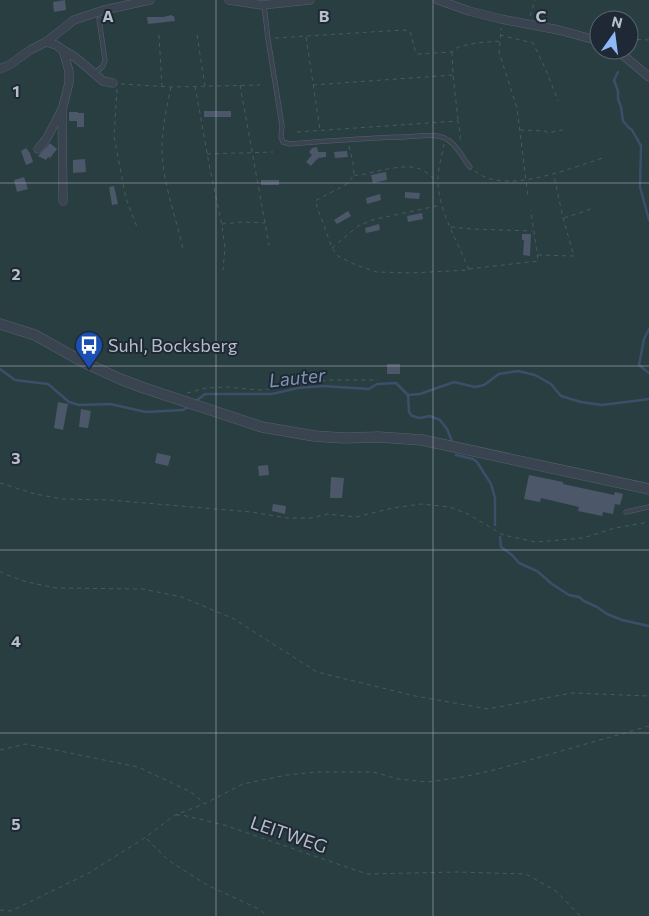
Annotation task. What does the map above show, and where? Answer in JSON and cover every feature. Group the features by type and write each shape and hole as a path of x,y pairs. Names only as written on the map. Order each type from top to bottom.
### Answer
{"street":[{"path":"0,69 46,42 74,20 104,10 150,0"},
{"path":"229,0 264,5 310,0"},
{"path":"438,0 469,11 589,38"},
{"path":"46,42 56,45 75,57 103,81 113,83"},
{"path":"63,50 69,71 69,83 62,110 63,201"},
{"path":"629,60 649,77"},
{"path":"38,149 62,110"},
{"path":"0,324 35,335 83,362 120,379 262,427 314,436 422,440 649,489"}],"lane":[{"path":"264,5 282,126 281,137 284,142 290,144 429,136 441,137 454,145 470,167"},
{"path":"94,74 105,60 99,19"},
{"path":"626,512 649,507"}],"path":[{"path":"527,24 536,0"},
{"path":"501,19 499,52 517,108 528,197"},
{"path":"268,39 403,30 410,31 417,54 452,52 458,47 500,41"},
{"path":"159,35 162,86"},
{"path":"197,35 205,86"},
{"path":"500,35 533,43 558,100"},
{"path":"306,36 320,131"},
{"path":"452,52 460,130 460,140 457,149"},
{"path":"313,85 453,75"},
{"path":"137,227 126,199 114,136 118,84 171,87 260,85"},
{"path":"240,85 269,245"},
{"path":"194,86 225,248 224,270"},
{"path":"171,87 163,137 163,161 168,193 183,250"},
{"path":"297,132 458,121"},
{"path":"520,130 545,131 548,133 567,129"},
{"path":"445,138 438,182 442,205 469,270"},
{"path":"347,140 352,156 354,175 347,184 315,201 332,248 338,256 356,265 377,272 411,273 469,270 538,262 531,210"},
{"path":"207,154 273,152"},
{"path":"470,167 480,176 489,180 511,181 554,174 603,158"},
{"path":"354,175 409,167 418,168 438,182"},
{"path":"537,255 574,256 563,218 554,174"},
{"path":"332,248 358,226 372,220 442,205"},
{"path":"563,218 594,208"},
{"path":"221,224 265,222"},
{"path":"450,226 472,229 533,231"},
{"path":"179,400 188,392 206,388 226,387 259,390 329,380 378,380"},
{"path":"0,483 35,494 62,499 117,500 252,512 287,518 311,518 327,514 356,517 393,508 421,504 450,507 468,514 503,535 536,542 583,538 614,528 649,522"},
{"path":"0,571 27,582 56,588 143,589 182,597 234,619 317,672 415,696 488,709 572,693 649,696"},
{"path":"0,910 11,911 89,874 146,837 175,815 204,804 243,784 287,775 317,772 373,772 398,779 428,782 463,777 649,726"},
{"path":"0,750 26,744 138,767 191,792 204,804"},
{"name":"LEITWEG","path":"175,815 224,825 367,874 457,872 526,874 556,891 580,916"},
{"path":"146,837 168,860 207,885 259,909 267,916"}],"green space":[{"path":"0,0 649,0 649,916 0,916"}],"building":[{"path":"65,0 66,10 54,12 53,2"},
{"path":"172,15 175,21 148,24 147,17"},
{"path":"204,111 231,111 231,117 204,117"},
{"path":"69,112 84,113 84,127 77,127 77,121 69,121"},
{"path":"50,143 57,149 50,158 48,157 46,160 38,156"},
{"path":"317,147 318,152 326,152 326,157 318,158 311,166 306,162 312,155 309,152 312,148"},
{"path":"26,148 33,162 26,165 21,151"},
{"path":"347,151 348,157 335,158 334,152"},
{"path":"85,159 86,172 73,173 73,160"},
{"path":"386,172 387,180 373,183 371,175"},
{"path":"24,177 28,189 17,192 14,180"},
{"path":"261,180 279,180 279,185 261,185"},
{"path":"114,186 118,204 112,205 109,187"},
{"path":"405,192 420,193 419,199 405,198"},
{"path":"380,194 381,200 367,204 366,198"},
{"path":"348,211 351,216 337,224 334,220"},
{"path":"422,213 423,219 408,222 407,216"},
{"path":"379,224 380,230 366,233 365,228"},
{"path":"522,234 531,234 530,256 523,255 524,240 522,240"},
{"path":"387,364 400,364 400,374 387,374"},
{"path":"58,402 68,404 63,430 54,428"},
{"path":"81,409 91,411 88,428 79,427"},
{"path":"157,453 171,456 168,466 155,463"},
{"path":"268,465 269,475 259,476 258,466"},
{"path":"529,475 614,495 615,492 623,494 620,505 615,504 613,514 603,512 602,516 578,511 579,507 541,498 540,502 524,499"},
{"path":"331,477 344,478 342,498 330,498"},
{"path":"273,504 286,506 285,514 272,511"}],"waterway":[{"path":"618,72 614,80 618,91 623,121 632,130 641,146 640,187 649,220"},
{"path":"649,329 644,339 639,365 649,373"},
{"name":"Lauter","path":"0,369 15,380 48,384 69,402 79,405 110,404 146,412 183,410 188,407"},
{"name":"Lauter","path":"195,402 205,394 272,394 298,388 323,386 369,389 377,384 396,383 408,395 420,394 454,382 475,387 484,385 499,374 518,371 535,375 551,384 561,396 581,402 602,405 649,399"},
{"path":"408,395 409,412 412,416 420,418 430,416 440,420 447,429 452,441"},
{"path":"456,455 473,459 477,462 491,484 495,498 495,525"},
{"path":"500,537 501,547 519,563 537,571 569,595 579,597 607,614 622,620 649,626"}],"place":[{"name":"Suhl, Bocksberg","path":"89,369"}]}
